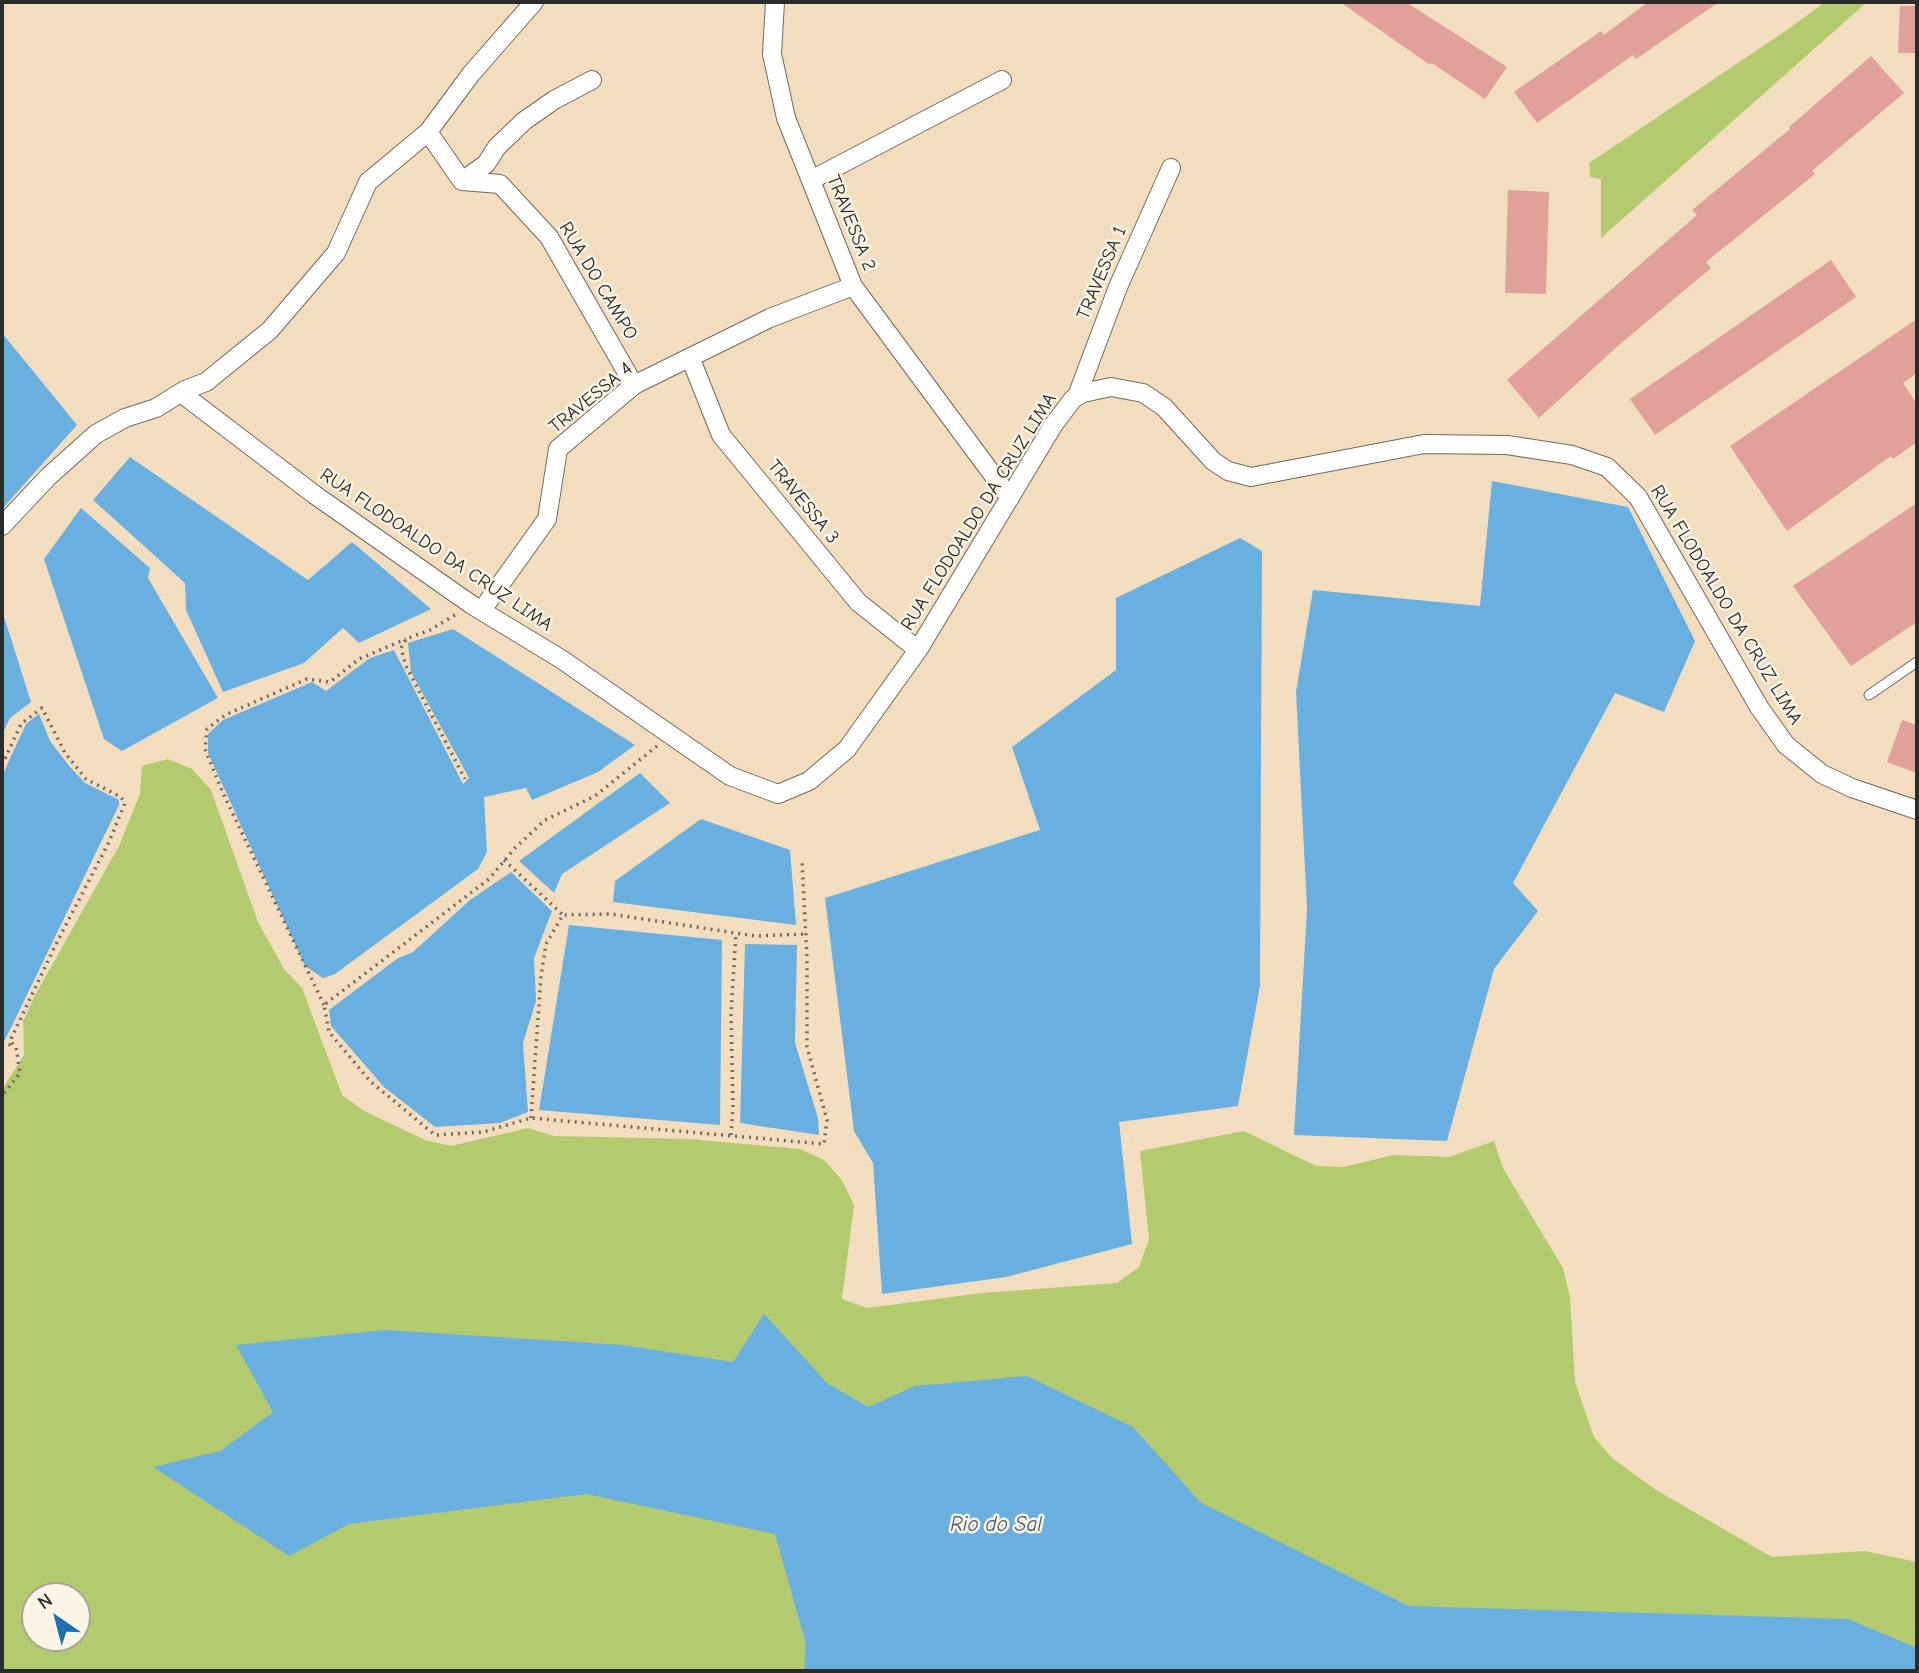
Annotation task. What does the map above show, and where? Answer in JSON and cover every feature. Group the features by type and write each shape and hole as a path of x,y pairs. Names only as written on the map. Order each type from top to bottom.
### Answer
{"street":[{"path":"2,526 48,477 96,433 125,418 156,408 206,382 270,330 336,253 368,182 429,132 471,74 534,2"},
{"name":"TRAVESSA 2","path":"775,2 772,54 786,118 853,286 1010,498"},
{"path":"429,132 462,181 486,164 497,148 524,121 554,100 592,80"},
{"path":"811,180 1002,80"},
{"name":"TRAVESSA 1","path":"1077,396 1118,287 1171,168"},
{"name":"RUA DO CAMPO","path":"462,181 500,184 550,236 634,385"},
{"name":"TRAVESSA 4","path":"477,608 547,520 558,449 634,385 770,318 853,286"},
{"name":"TRAVESSA 3","path":"690,357 721,435 858,602 918,650"},
{"name":"RUA FLODOALDO DA CRUZ LIMA","path":"181,393 315,495 477,608 561,659 744,783 778,794 789,791 828,768 847,749 918,650 1054,424 1077,396 1111,387 1143,393 1164,407 1213,461 1241,475 1276,474 1384,449 1424,444 1507,445 1572,455 1607,467 1631,489 1647,510 1759,707 1786,745 1800,759 1837,781 1917,810"}],"lane":[{"path":"1869,695 1917,662"}],"path":[{"path":"477,608 430,631 359,659 330,682 307,679 225,715 207,729 205,749 324,1005 329,1032 370,1081 435,1135 483,1132 531,1118 824,1143 827,1120 807,1047 802,860"},
{"path":"406,639 401,648 406,666 465,779"},
{"path":"2,765 21,724 42,708 65,753 86,779 121,797 125,803 109,842 10,1041 16,1047 20,1073 2,1096"},
{"path":"324,1005 489,879 504,860 545,820 595,796 670,735"},
{"path":"504,860 563,915 611,914 736,933 806,934"},
{"path":"531,1118 541,976 546,944 563,915"},
{"path":"731,1135 731,1014 736,933"},
{"path":"2,1042 16,1047"}],"green space":[{"path":"1820,2 1867,2 1601,238 1601,179 1590,177 1589,163 1787,30 1821,5"},
{"path":"168,759 192,769 211,790 258,922 284,969 302,988 342,1095 364,1111 425,1140 451,1146 528,1128 554,1136 690,1139 800,1149 824,1160 841,1179 854,1205 842,1299 867,1308 982,1293 1117,1283 1139,1267 1149,1239 1140,1151 1244,1131 1316,1166 1343,1167 1394,1155 1449,1157 1494,1141 1503,1168 1563,1268 1570,1297 1575,1382 1594,1437 1612,1458 1656,1490 1772,1557 1865,1551 1917,1562 1917,1671 2,1671 2,1090 24,1055 23,1022 34,997 119,846 140,794 142,766"}],"water":[{"path":"2,333 77,425 2,509"},
{"path":"130,457 308,580 352,542 431,609 359,643 343,628 304,663 223,692 186,610 185,583 93,500"},
{"path":"1492,481 1628,507 1695,641 1664,712 1615,693 1513,883 1538,911 1494,969 1447,1141 1294,1135 1307,909 1296,692 1313,590 1480,606"},
{"path":"81,508 150,568 148,578 218,698 122,751 104,739 44,559"},
{"path":"1240,538 1262,551 1260,986 1238,1106 1119,1122 1132,1244 1006,1277 882,1294 873,1163 854,1131 825,898 1040,830 1012,747 1116,670 1116,598"},
{"path":"2,610 31,702 10,718 2,735"},
{"path":"453,629 635,745 598,772 532,800 526,788 484,797 487,852 478,869 335,974 323,978 305,966 208,753 208,734 223,720 312,682 326,691 370,658 394,650 463,784 469,778 411,672 408,643"},
{"path":"39,714 50,741 70,767 85,783 119,800 119,805 5,1040 2,1039 2,776 26,724"},
{"path":"640,773 670,803 562,874 554,893 519,861"},
{"path":"701,819 790,850 796,925 613,902 615,881"},
{"path":"511,872 552,911 534,958 536,1001 523,1043 528,1112 500,1123 435,1127 384,1087 331,1026 329,1010 398,958 413,952 470,900"},
{"path":"569,925 722,940 720,1125 539,1110"},
{"path":"745,944 797,945 795,1043 818,1118 819,1135 740,1123"},
{"name":"Rio do Sal","path":"764,1314 827,1383 868,1407 915,1386 1027,1376 1133,1427 1201,1503 1409,1606 1848,1619 1917,1648 1917,1671 804,1671 806,1644 775,1534 586,1494 349,1524 289,1556 153,1467 220,1451 273,1412 236,1345 386,1330 622,1345 733,1362"}],"building":[{"path":"1340,2 1406,2 1507,67 1485,99 1432,63 1430,65"},
{"path":"1648,2 1719,2 1636,59 1633,55 1537,123 1514,92 1601,31 1604,35"},
{"path":"1900,6 1917,6 1917,53 1898,53"},
{"path":"1871,56 1904,93 1812,171 1815,174 1706,262 1711,268 1619,345 1539,418 1507,380 1697,215 1692,210 1790,129 1789,127"},
{"path":"1508,190 1549,192 1546,294 1505,293"},
{"path":"1831,260 1856,297 1655,435 1630,399"},
{"path":"1917,319 1917,373 1903,383 1917,404 1917,442 1893,459 1891,456 1787,531 1730,446"},
{"path":"1917,503 1917,622 1851,666 1793,586"},
{"path":"1902,720 1917,725 1917,773 1887,762"}]}
